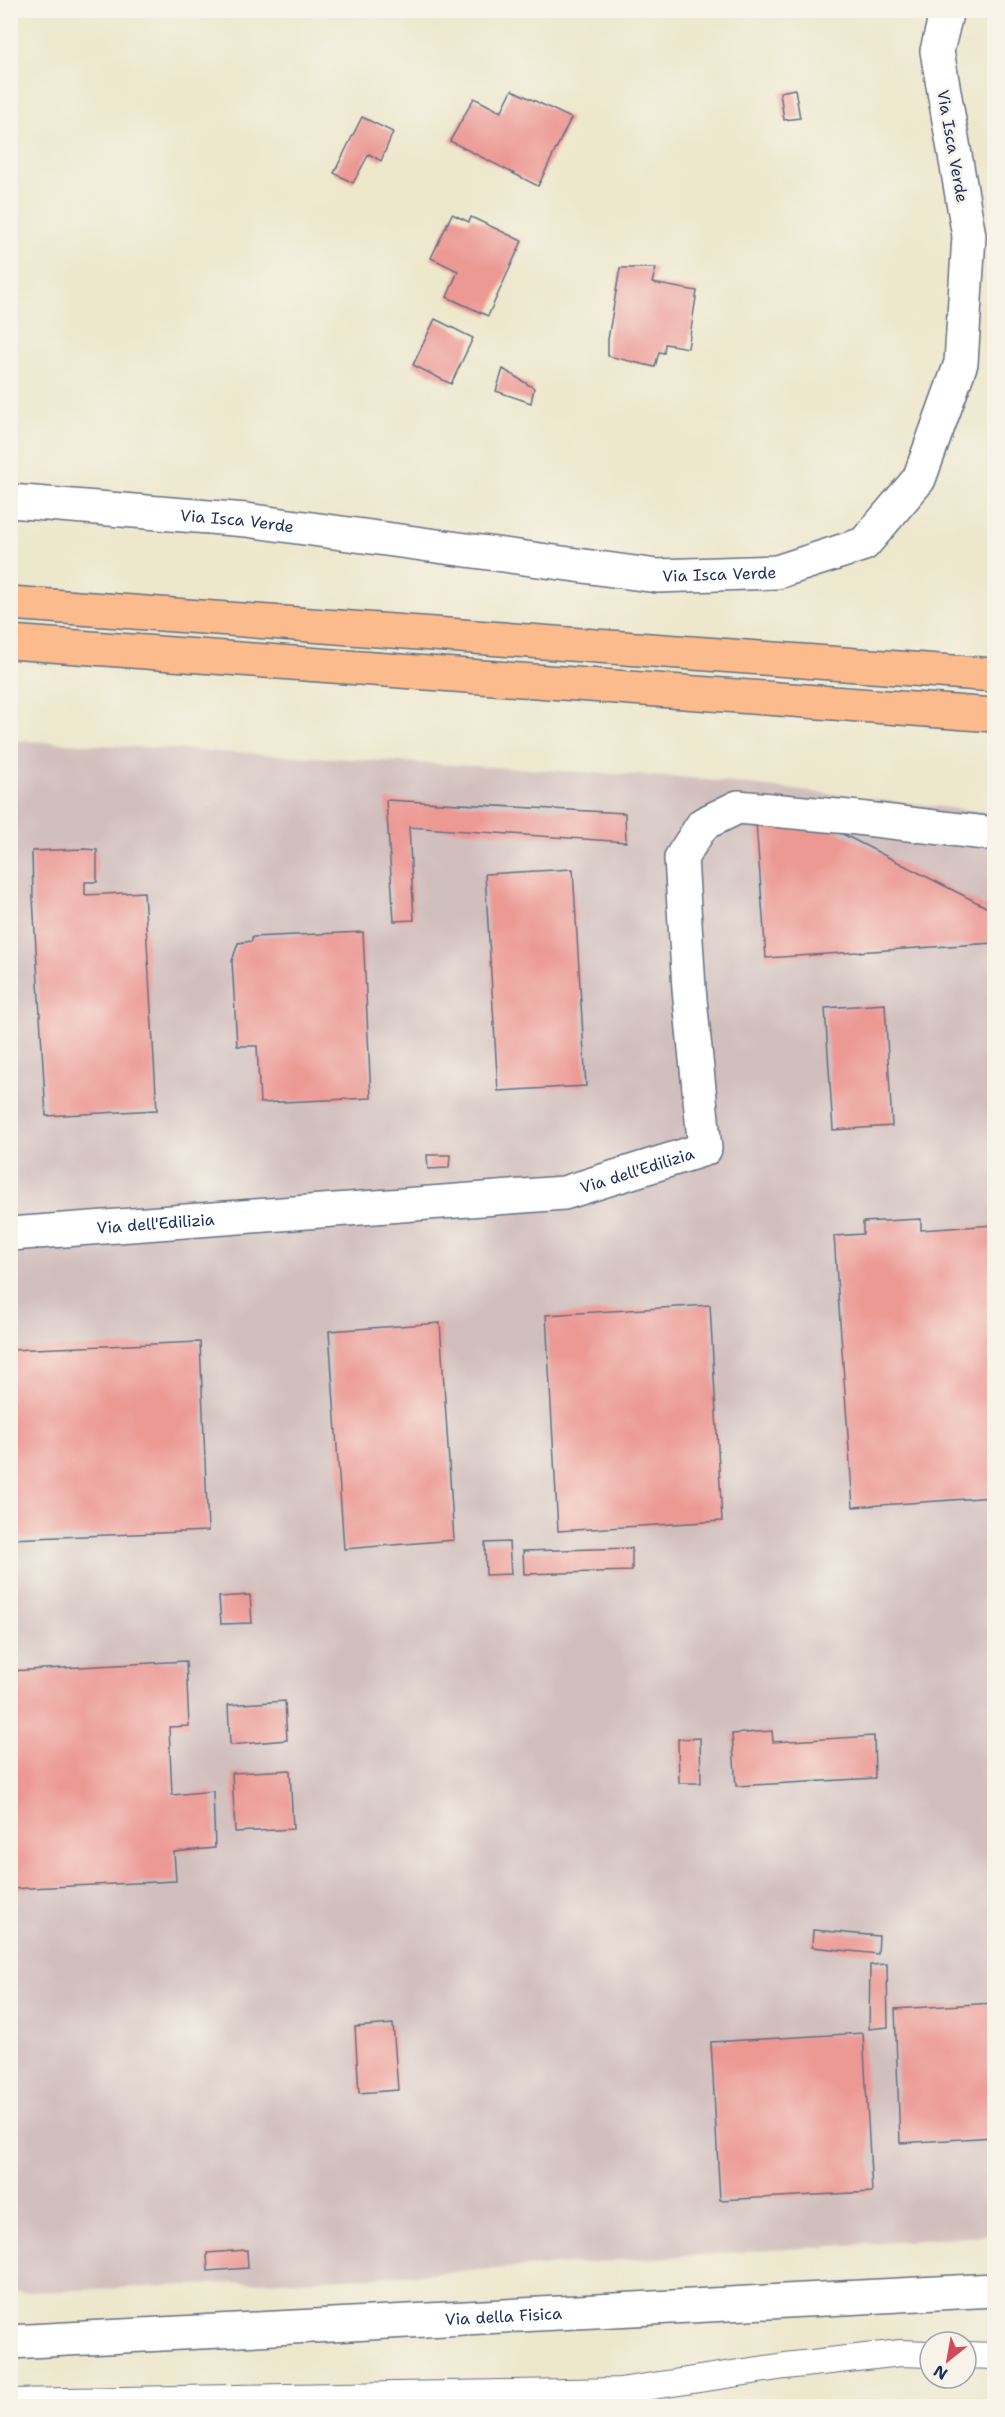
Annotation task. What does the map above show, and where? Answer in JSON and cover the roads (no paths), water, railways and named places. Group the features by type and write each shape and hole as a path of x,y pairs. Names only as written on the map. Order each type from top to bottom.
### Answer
{"highway":[{"path":"10,603 994,675"},
{"path":"10,642 994,715"}],"street":[{"name":"Via Isca Verde","path":"10,501 246,520 657,576 777,572 864,544 920,479 961,363 969,236 937,51 946,10"},
{"name":"Via dell'Edilizia","path":"10,1234 564,1193 705,1149 689,989 681,858 703,824 738,807 994,834"},
{"name":"Via della Fisica","path":"10,2342 994,2290"},
{"path":"10,2402 620,2391 785,2366 901,2353 918,2354"},
{"path":"978,2355 994,2356"}]}
